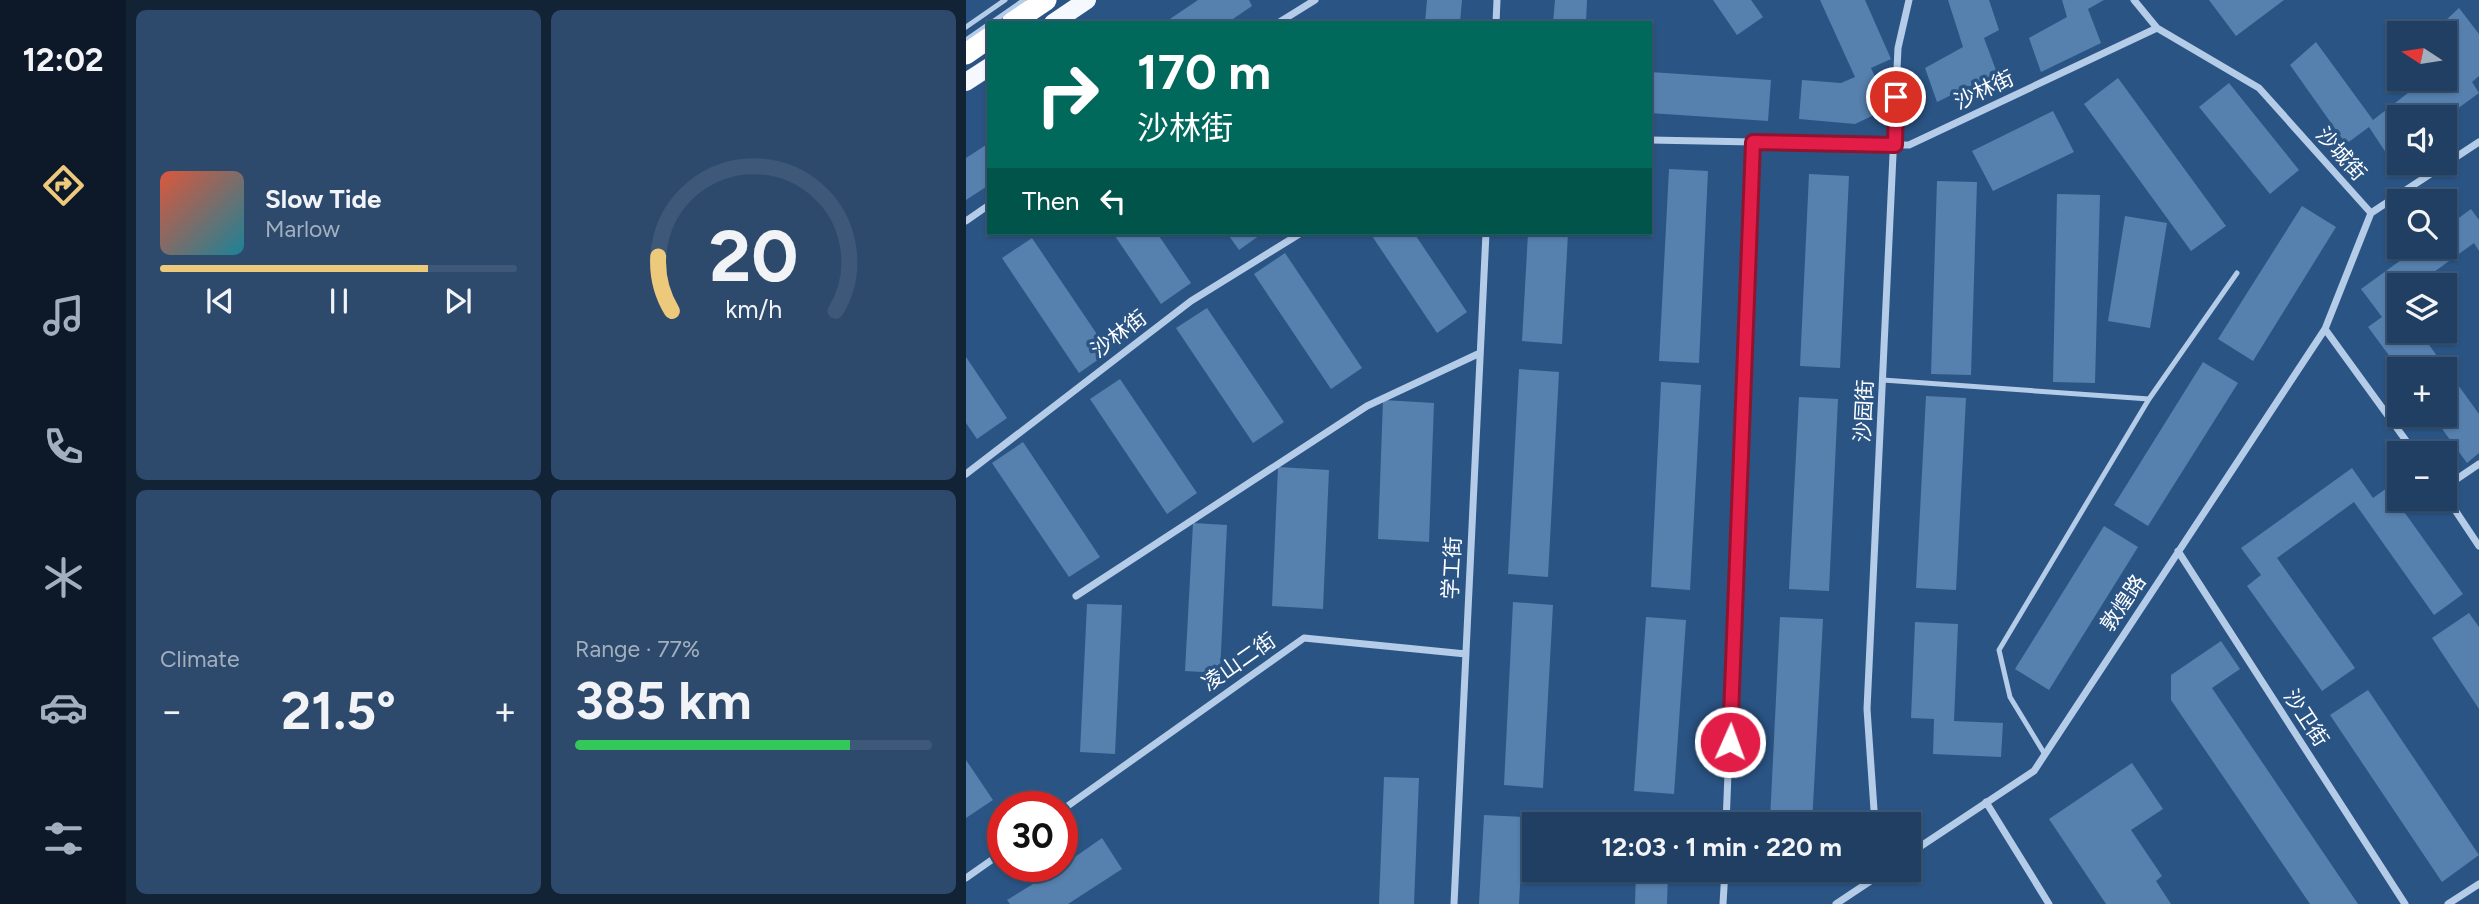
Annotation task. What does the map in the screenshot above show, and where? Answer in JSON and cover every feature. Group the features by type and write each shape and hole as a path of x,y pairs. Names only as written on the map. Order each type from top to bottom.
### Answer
{"highway":[{"path":"1015,21 1046,0"},
{"path":"966,54 987,39"}],"main road":[{"path":"1056,21 1087,0"},
{"path":"966,82 987,68"}],"street":[{"path":"1281,21 1315,0"},
{"path":"1496,21 1497,0"},
{"name":"沙园街","path":"1874,812 1867,709 1898,48 1909,0"},
{"name":"沙城街","path":"2134,0 2157,29 2259,88 2371,213"},
{"name":"沙林街","path":"1652,140 1909,145 2157,29"},
{"path":"1726,812 1753,142"},
{"path":"2406,441 2325,329 2371,213 2479,142"},
{"path":"966,221 987,206"},
{"name":"沙林街","path":"966,474 1191,302 1298,235"},
{"name":"学工街","path":"1454,904 1486,235"},
{"name":"敦煌路","path":"1921,847 2034,771 2325,329"},
{"path":"1076,596 1367,406 1480,353"},
{"path":"2457,479 2479,464"},
{"path":"2456,511 2479,546"},
{"name":"沙卫街","path":"2178,551 2405,904"},
{"name":"凌山二街","path":"1078,799 1304,638 1466,654"},
{"path":"1986,802 2049,904"},
{"path":"966,878 987,863"},
{"path":"1723,904 1724,882"},
{"path":"1836,904 1867,882"},
{"path":"2448,904 2479,884"}],"lane":[{"path":"966,27 1005,0"},
{"path":"994,21 1024,0"},
{"path":"966,40 987,26"},
{"path":"2044,754 2010,697 1999,650 2148,399 2237,273"},
{"path":"1883,380 2148,399"}],"building":[{"path":"1198,0 1249,0 1252,6 1230,21 1167,21"},
{"path":"1427,0 1462,0 1460,21 1425,21"},
{"path":"1555,0 1587,0 1586,21 1553,21"},
{"path":"1713,0 1751,0 1763,17 1737,35"},
{"path":"1820,0 1865,0 1891,59 1871,68 1889,108 1855,124 1799,119 1802,80 1841,83 1855,77"},
{"path":"1948,0 1989,0 1999,30 1984,38 1997,73 1937,102 1925,68 1963,47"},
{"path":"2062,0 2104,0 2088,9 2101,43 2041,72 2029,38 2067,17"},
{"path":"2209,0 2284,0 2236,36"},
{"path":"2459,8 2479,34 2479,76 2472,82 2479,93 2457,109 2457,105 2392,105 2410,91 2457,91 2457,21 2445,21"},
{"path":"2316,42 2373,120 2387,109 2387,154 2369,127 2346,144 2290,65"},
{"path":"1652,72 1771,80 1768,121 1652,113"},
{"path":"2118,78 2226,226 2191,251 2084,104"},
{"path":"2229,83 2299,170 2270,194 2199,107"},
{"path":"2053,111 2074,152 1993,191 1972,151"},
{"path":"987,144 987,186 966,200 966,158"},
{"path":"1669,169 1708,171 1699,363 1659,361"},
{"path":"1809,174 1849,176 1840,368 1800,366"},
{"path":"1937,181 1977,182 1971,375 1931,374"},
{"path":"2057,194 2100,195 2095,383 2053,382"},
{"path":"2302,206 2336,227 2253,361 2218,339"},
{"path":"2471,209 2479,220 2479,251 2474,243 2457,255 2457,219"},
{"path":"2125,216 2167,223 2150,328 2108,321"},
{"path":"1114,235 1158,235 1191,283 1161,304"},
{"path":"1228,235 1260,235 1239,250"},
{"path":"1371,235 1415,235 1467,312 1437,333"},
{"path":"1528,235 1568,235 1562,344 1522,341"},
{"path":"1032,238 1109,352 1079,373 1002,258"},
{"path":"1285,253 1362,368 1331,389 1254,274"},
{"path":"2402,259 2452,259 2433,273 2387,273 2387,343 2428,343 2438,357 2390,357 2368,327 2382,317 2361,289"},
{"path":"1207,308 1284,422 1253,443 1176,328"},
{"path":"966,357 1007,418 977,439 966,423"},
{"path":"2203,362 2238,383 2148,526 2114,505"},
{"path":"1519,369 1559,372 1548,577 1508,574"},
{"path":"1120,379 1197,493 1167,514 1090,399"},
{"path":"1661,382 1701,385 1690,590 1651,587"},
{"path":"2457,384 2479,414 2479,453 2467,463 2457,449 2457,441 2451,441 2441,427 2457,427"},
{"path":"1926,396 1966,398 1956,590 1916,588"},
{"path":"1799,397 1838,399 1829,591 1789,589"},
{"path":"1383,400 1434,403 1429,542 1378,539"},
{"path":"1023,442 1100,557 1069,577 992,463"},
{"path":"1278,467 1329,470 1323,609 1272,606"},
{"path":"2352,468 2373,498 2387,488 2387,511 2403,511 2463,594 2434,615 2354,502 2277,558 2355,668 2322,691 2247,586 2261,575 2241,548"},
{"path":"1193,523 1227,525 1220,673 1185,671"},
{"path":"2104,526 2138,547 2049,690 2015,669"},
{"path":"1513,602 1553,605 1543,788 1504,785"},
{"path":"1087,604 1122,605 1115,754 1080,752"},
{"path":"2469,613 2479,627 2479,709 2432,638"},
{"path":"1646,617 1686,620 1674,794 1634,791"},
{"path":"1780,617 1823,619 1813,812 1770,812"},
{"path":"1915,622 1958,624 1954,721 2003,723 2001,757 1933,754 1934,719 1911,718"},
{"path":"2221,641 2240,669 2212,688 2358,904 2310,904 2171,700 2171,675"},
{"path":"2368,690 2479,855 2442,882 2330,715"},
{"path":"966,760 987,791 987,804 966,818"},
{"path":"2132,763 2163,809 2131,830 2162,876 2156,881 2171,904 2106,904 2049,819"},
{"path":"1384,777 1419,778 1414,904 1379,904"},
{"path":"1484,815 1522,817 1519,904 1479,904"},
{"path":"1102,838 1122,869 1068,904 1010,904 1007,900 1036,882 1078,882 1078,855"},
{"path":"1636,882 1668,882 1667,904 1635,904"}],"route":[{"path":"1730,742 1753,142 1895,145 1896,97"}]}
